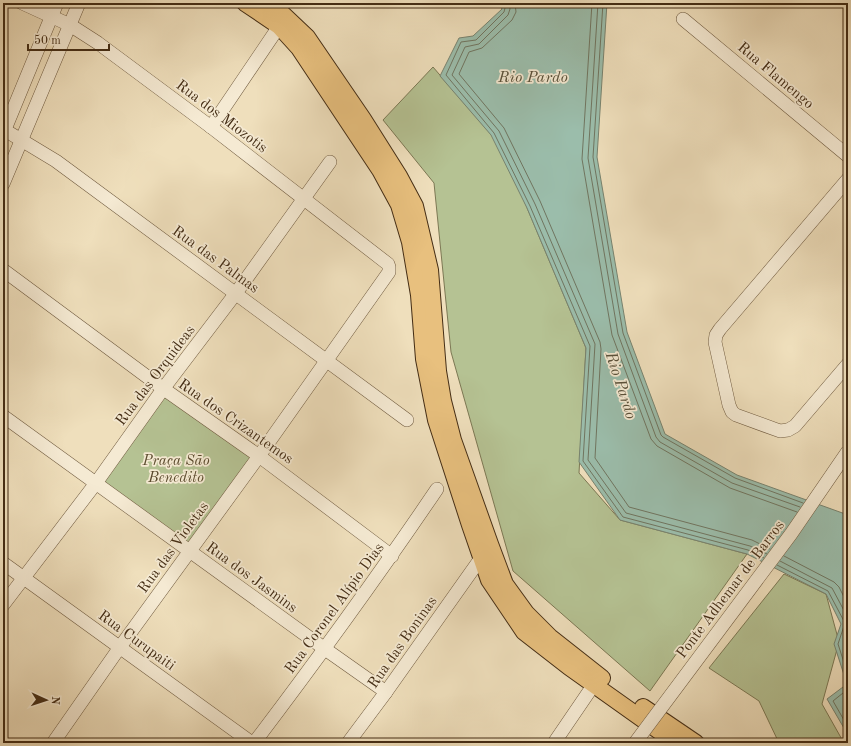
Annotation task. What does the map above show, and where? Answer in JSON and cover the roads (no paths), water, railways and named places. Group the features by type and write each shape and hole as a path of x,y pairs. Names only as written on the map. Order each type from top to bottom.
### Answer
{"main road":[{"path":"245,3 282,21 307,37 363,119 399,176 415,206 430,270 438,371 443,401 453,440 505,584 526,614 597,681 676,743"},
{"path":"271,3 380,170 399,204 410,242 419,295 424,359 436,420 481,558 490,580 524,632 597,681 669,724 696,743"}],"street":[{"name":"Rua dos Miozotis","path":"22,3 70,25 98,43 211,126 388,264 390,267 389,272"},
{"path":"4,131 57,3"},
{"path":"3,184 79,3"},
{"name":"Rua Flamengo","path":"683,19 848,156"},
{"path":"211,126 282,21"},
{"name":"Rua das Palmas","path":"4,131 56,161 407,420"},
{"name":"Rua das Orquideas","path":"3,605 96,483 163,389 304,200 330,162"},
{"path":"848,179 716,335 716,345 728,405 732,412 780,431 788,430 797,424 848,364"},
{"name":"Rua dos Crizantemos","path":"3,270 163,389 259,456 392,556"},
{"name":"Rua das Violetas","path":"53,743 389,272"},
{"name":"Rua dos Jasmins","path":"3,416 325,650 386,692"},
{"name":"Ponte Adhemar de Barros","path":"635,743 791,534 848,451"},
{"name":"Rua Coronel Alípio Dias","path":"253,743 325,650 392,556 437,489"},
{"name":"Rua das Boninas","path":"348,743 481,558"},
{"name":"Rua Curupaiti","path":"3,563 253,743"},
{"path":"554,743 597,681"}],"water":[{"name":"Rio Pardo","path":"499,3 607,3 597,157 627,332 665,434 737,475 848,515 848,735 827,699 847,684 834,644 841,624 826,594 747,554 620,520 579,462 586,348 527,208 491,135 440,76 459,38 473,36 502,9"}],"park label":[{"name":"Praça São Benedito","path":"176,468"}]}
